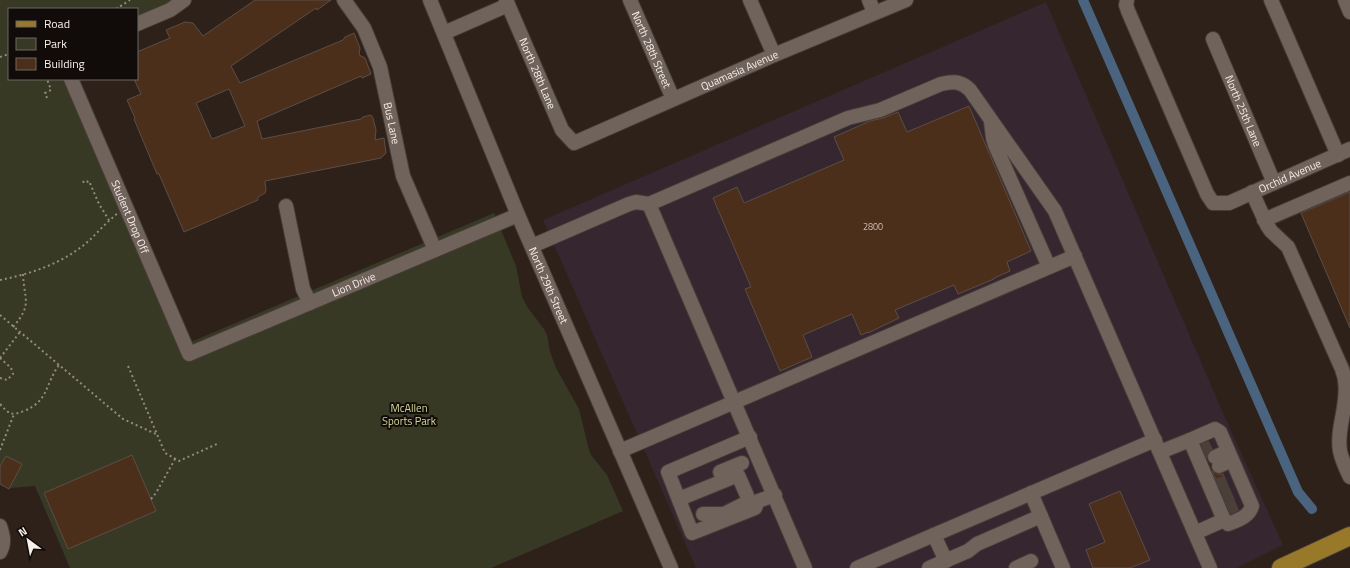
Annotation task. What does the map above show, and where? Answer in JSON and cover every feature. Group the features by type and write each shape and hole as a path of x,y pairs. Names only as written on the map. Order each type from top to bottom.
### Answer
{"main road":[{"path":"1281,568 1350,536"}],"street":[{"path":"138,24 170,10 184,0"},
{"name":"Bus Lane","path":"344,0 364,28 380,67 403,176 435,250"},
{"name":"North 29th Street","path":"430,0 518,215 671,568"},
{"name":"North 28th Street","path":"630,0 673,99"},
{"path":"750,0 774,55"},
{"name":"Quamasia Avenue","path":"574,143 774,55 871,6 906,0"},
{"name":"Orchid Avenue","path":"1127,0 1126,5 1128,11 1207,194 1214,203 1229,203 1344,152"},
{"path":"1271,0 1344,152"},
{"path":"1345,0 1350,12"},
{"path":"444,33 507,2"},
{"name":"North 28th Lane","path":"507,2 562,130 574,143"},
{"name":"North 25th Lane","path":"1213,39 1274,183"},
{"name":"Student Drop Off","path":"71,80 189,354"},
{"path":"532,246 629,204 636,202 649,204 848,118 880,110 941,84 959,82 970,90 1055,211 1210,568"},
{"path":"991,119 995,145 1049,267"},
{"path":"1264,220 1350,183"},
{"path":"1252,192 1264,220 1271,231 1288,247 1342,369 1346,392 1339,440 1340,451 1350,477"},
{"path":"649,204 806,568"},
{"path":"286,206 303,289 310,303"},
{"name":"Lion Drive","path":"189,354 518,215"},
{"path":"620,451 1075,256"},
{"path":"734,444 758,501 755,508 692,532 668,472 750,437"},
{"path":"861,567 1030,493 1158,446 1210,456"},
{"path":"1210,456 1228,497"},
{"path":"1210,456 1228,497"},
{"path":"677,495 742,463"},
{"path":"677,495 733,477 740,492 739,498 734,502 687,520"},
{"path":"1030,493 1063,568"},
{"path":"758,501 774,495"},
{"path":"1195,533 1228,497"},
{"path":"929,568 968,551 977,544 1041,516"},
{"path":"0,526 3,537 3,545 0,552"},
{"path":"934,535 946,561"},
{"path":"1016,568 1031,561"}],"path":[{"path":"118,8 130,0"},
{"path":"47,80 51,90 45,93 47,98"},
{"path":"83,181 84,183 89,181 99,204 109,220"},
{"path":"0,280 50,265 68,256 120,212"},
{"path":"13,326 23,315 26,303 23,274"},
{"path":"0,315 123,419 156,434"},
{"path":"0,378 7,380 13,374 10,368 0,358 20,332"},
{"path":"0,404 10,413 14,414 34,406 40,401 59,365"},
{"path":"128,366 165,453 179,461 217,444"},
{"path":"0,450 14,414"},
{"path":"151,499 176,459"}],"shaded area":[{"path":"1046,2 1223,413 1283,545 1237,568 696,568 543,220"}],"green space":[{"name":"McAllen Sports Park","path":"0,0 177,0 138,19 138,8 8,8 8,80 66,80 179,347 494,213 516,266 522,297 547,335 550,352 556,368 579,409 591,455 607,475 623,511 491,568 70,568 35,486 11,488 0,483"}],"building":[{"path":"255,0 331,0 317,10 316,8 231,66 240,83 343,40 345,37 354,33 360,48 359,55 365,58 371,74 362,78 361,76 257,121 262,139 361,119 371,115 376,130 375,140 384,138 386,153 381,158 265,181 265,193 258,197 258,200 184,232 159,174 157,174 127,100 141,94 134,80 138,80 138,52 170,38 166,30 185,22 193,23 203,36","holes":["229,89 245,126 212,139 196,103"]},
{"path":"969,106 1031,251 1007,262 1010,271 958,294 954,285 895,310 899,318 868,333 861,335 852,314 803,335 812,357 780,371 745,289 751,287 713,198 737,187 744,203 844,160 834,137 870,121 898,112 907,132"},
{"path":"1350,192 1350,328 1301,213"},
{"path":"1208,441 1212,449 1208,452 1207,458 1201,444"},
{"path":"132,455 156,511 68,549 44,493"},
{"path":"6,456 22,464 9,489 0,484 0,466"},
{"path":"1212,471 1218,474 1223,474 1238,510 1231,514"},
{"path":"1120,491 1150,560 1130,568 1093,568 1086,550 1105,542 1089,504"}],"waterway":[{"path":"1083,0 1298,492 1312,509"}],"tunnel":[{"path":"1200,449 1210,445"},
{"path":"1216,486 1227,482"},
{"path":"1221,498 1232,493"},
{"path":"1226,509 1236,504"}]}
